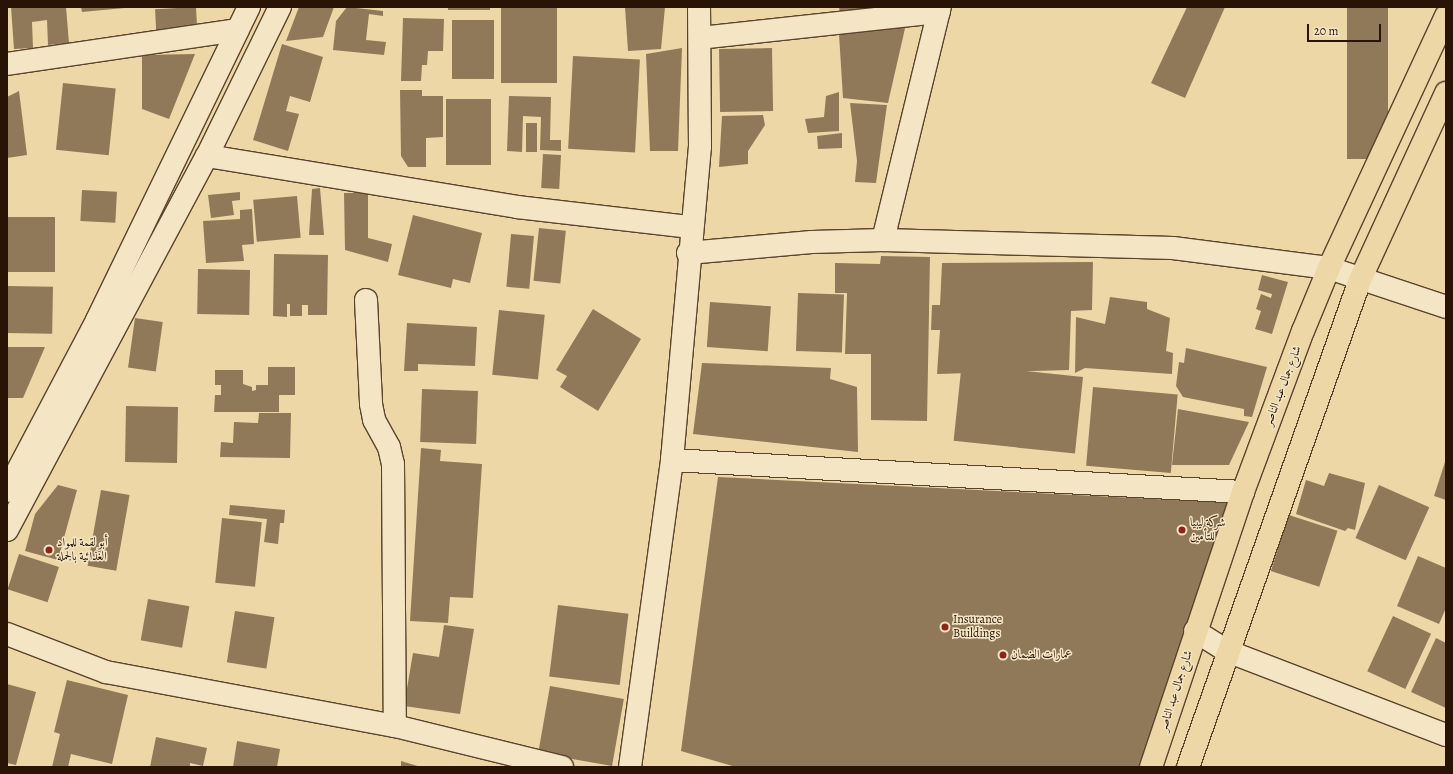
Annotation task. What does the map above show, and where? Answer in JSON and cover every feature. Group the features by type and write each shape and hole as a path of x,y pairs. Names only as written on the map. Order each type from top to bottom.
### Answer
{"main road":[{"name":"شارع جمال عبد الناصر","path":"1150,767 1243,492 1329,268 1446,16"},
{"path":"1188,767 1227,651 1360,280 1446,93"}],"street":[{"path":"7,491 97,320 250,7"},
{"path":"7,530 207,156 280,7"},
{"path":"630,767 672,460 688,253 700,147 699,7"},
{"path":"700,38 939,9 884,240"},
{"path":"7,64 238,30"},
{"path":"207,156 517,207 691,227"},
{"path":"688,253 812,242 884,240 1173,248 1329,268 1360,280 1446,307"},
{"path":"366,300 374,420 389,447 393,464 395,726"},
{"path":"672,460 1243,492"},
{"path":"1196,631 1227,651 1446,735"},
{"path":"7,634 106,672 395,726 562,767"}],"building":[{"path":"11,7 66,7 69,43 48,45 47,20 32,22 33,48 14,49"},
{"path":"81,7 125,7 125,8 82,12"},
{"path":"196,7 197,29 156,31 155,9"},
{"path":"299,7 334,7 323,37 286,41"},
{"path":"347,7 383,11 383,16 369,14 366,40 386,42 384,55 333,50 336,21"},
{"path":"448,7 490,7 490,10 448,10"},
{"path":"501,7 557,7 557,83 501,83"},
{"path":"625,7 665,7 661,49 628,51"},
{"path":"839,7 872,7 873,12 840,14"},
{"path":"1187,7 1225,7 1185,98 1151,83"},
{"path":"1347,7 1388,7 1388,159 1347,159"},
{"path":"403,18 444,19 443,51 428,51 427,65 422,65 421,81 401,81"},
{"path":"452,20 494,20 494,79 452,79"},
{"path":"906,24 888,103 843,98 839,34"},
{"path":"282,44 323,57 310,102 290,96 286,111 299,114 288,151 253,140"},
{"path":"682,48 678,151 650,151 646,54"},
{"path":"772,48 773,111 720,112 719,49"},
{"path":"195,54 169,119 142,109 142,55"},
{"path":"573,56 640,60 635,152 568,149"},
{"path":"63,83 116,89 109,155 56,150"},
{"path":"400,90 422,90 422,96 443,96 443,137 426,138 426,167 408,167 401,156"},
{"path":"19,91 27,155 7,158 7,97"},
{"path":"839,92 839,131 808,133 805,119 824,117 826,96"},
{"path":"509,96 551,97 550,140 561,140 561,151 540,150 541,117 523,116 522,152 507,151"},
{"path":"446,99 491,99 491,165 446,165"},
{"path":"850,103 887,105 876,183 855,182 857,161"},
{"path":"763,115 765,125 748,151 748,164 719,167 722,116"},
{"path":"526,123 537,123 537,152 526,152"},
{"path":"842,133 842,148 818,149 817,136"},
{"path":"543,154 561,155 559,189 541,188"},
{"path":"320,188 324,235 309,235 312,189"},
{"path":"82,190 117,192 115,223 80,221"},
{"path":"240,192 240,200 232,201 234,215 211,218 208,195"},
{"path":"344,193 368,193 368,238 392,244 388,262 345,250"},
{"path":"297,196 301,238 257,242 253,200"},
{"path":"252,209 254,244 242,245 244,261 206,263 203,221 240,219 240,210"},
{"path":"413,215 482,233 470,283 453,279 451,288 398,275"},
{"path":"7,217 55,217 55,272 7,272"},
{"path":"539,228 566,231 560,284 533,281"},
{"path":"511,234 534,236 529,289 506,287"},
{"path":"274,254 328,255 327,315 308,315 308,305 302,305 302,316 290,316 290,304 287,304 287,317 273,316"},
{"path":"881,256 930,257 927,421 871,420 871,354 845,354 847,293 835,293 835,263 880,264"},
{"path":"1093,262 1092,310 1071,311 1069,370 937,374 940,330 931,330 932,305 940,305 942,263"},
{"path":"198,269 250,270 249,315 197,314"},
{"path":"1262,275 1288,282 1272,334 1255,329 1261,311 1256,309 1261,294 1271,298 1272,294 1258,290"},
{"path":"7,286 53,287 52,334 7,333"},
{"path":"798,293 844,295 842,353 796,351"},
{"path":"1110,297 1147,302 1147,309 1170,318 1166,351 1173,353 1172,374 1085,368 1075,373 1076,317 1105,324"},
{"path":"710,302 771,306 768,351 707,347"},
{"path":"593,309 641,339 598,411 560,387 567,376 556,370"},
{"path":"499,310 545,315 538,379 492,375"},
{"path":"135,318 163,322 156,371 128,368"},
{"path":"407,323 477,327 475,366 418,364 418,371 404,371"},
{"path":"7,347 45,347 23,398 7,398"},
{"path":"1186,348 1267,367 1252,417 1244,416 1244,409 1183,397 1176,386 1179,362 1184,363"},
{"path":"702,363 831,368 830,379 857,387 858,452 693,434"},
{"path":"962,364 1083,377 1075,454 954,441"},
{"path":"268,367 295,367 295,395 279,395 279,412 214,412 215,395 221,395 221,385 215,385 215,370 243,370 243,384 252,387 252,391 256,390 256,385 268,385"},
{"path":"1093,387 1178,394 1171,473 1086,466"},
{"path":"422,389 478,391 476,444 420,442"},
{"path":"126,406 178,407 177,463 125,462"},
{"path":"1178,409 1249,422 1229,465 1172,465"},
{"path":"259,413 291,413 290,458 220,457 221,442 233,443 234,422 258,423"},
{"path":"421,448 441,450 440,461 482,464 473,598 450,597 448,623 410,621"},
{"path":"1446,459 1446,500 1434,496"},
{"path":"1329,473 1365,483 1355,530 1348,528 1345,531 1296,514 1306,480 1324,486"},
{"name":"Insurance Buildings","path":"718,477 1235,503 1146,767 736,767 681,751"},
{"path":"58,485 77,490 58,560 25,551 35,514"},
{"path":"1379,485 1429,507 1406,560 1355,538"},
{"path":"101,490 130,495 116,571 88,566"},
{"path":"230,505 285,510 284,523 280,523 278,544 264,542 267,519 229,515"},
{"path":"1289,515 1338,531 1319,587 1271,571"},
{"path":"222,518 262,522 255,587 215,583"},
{"path":"19,554 59,567 48,602 8,589"},
{"path":"1418,556 1446,568 1446,608 1439,624 1397,606"},
{"path":"148,599 189,606 182,648 141,640"},
{"path":"558,605 628,614 620,685 549,676"},
{"path":"235,611 275,617 266,669 227,662"},
{"path":"1393,616 1431,634 1405,689 1367,671"},
{"path":"444,625 474,629 460,714 404,706 413,653 439,657"},
{"path":"1436,638 1446,643 1446,708 1411,692"},
{"path":"67,680 128,695 112,764 71,754 68,767 52,767 60,734 54,732"},
{"path":"7,684 36,692 16,765 7,763"},
{"path":"550,686 624,699 612,766 538,753"},
{"path":"156,737 207,748 203,766 190,763 190,767 150,767"},
{"path":"237,741 280,749 277,767 233,767"},
{"path":"401,761 421,767 401,767"}],"place":[{"name":"شركة ليبيا للتأمين","path":"1182,530"},
{"name":"أبو لقمة للمواد الغذائية بالجملة","path":"49,550"},
{"name":"Insurance Buildings","path":"945,627"},
{"name":"عمارات الضمان","path":"1003,655"}]}
